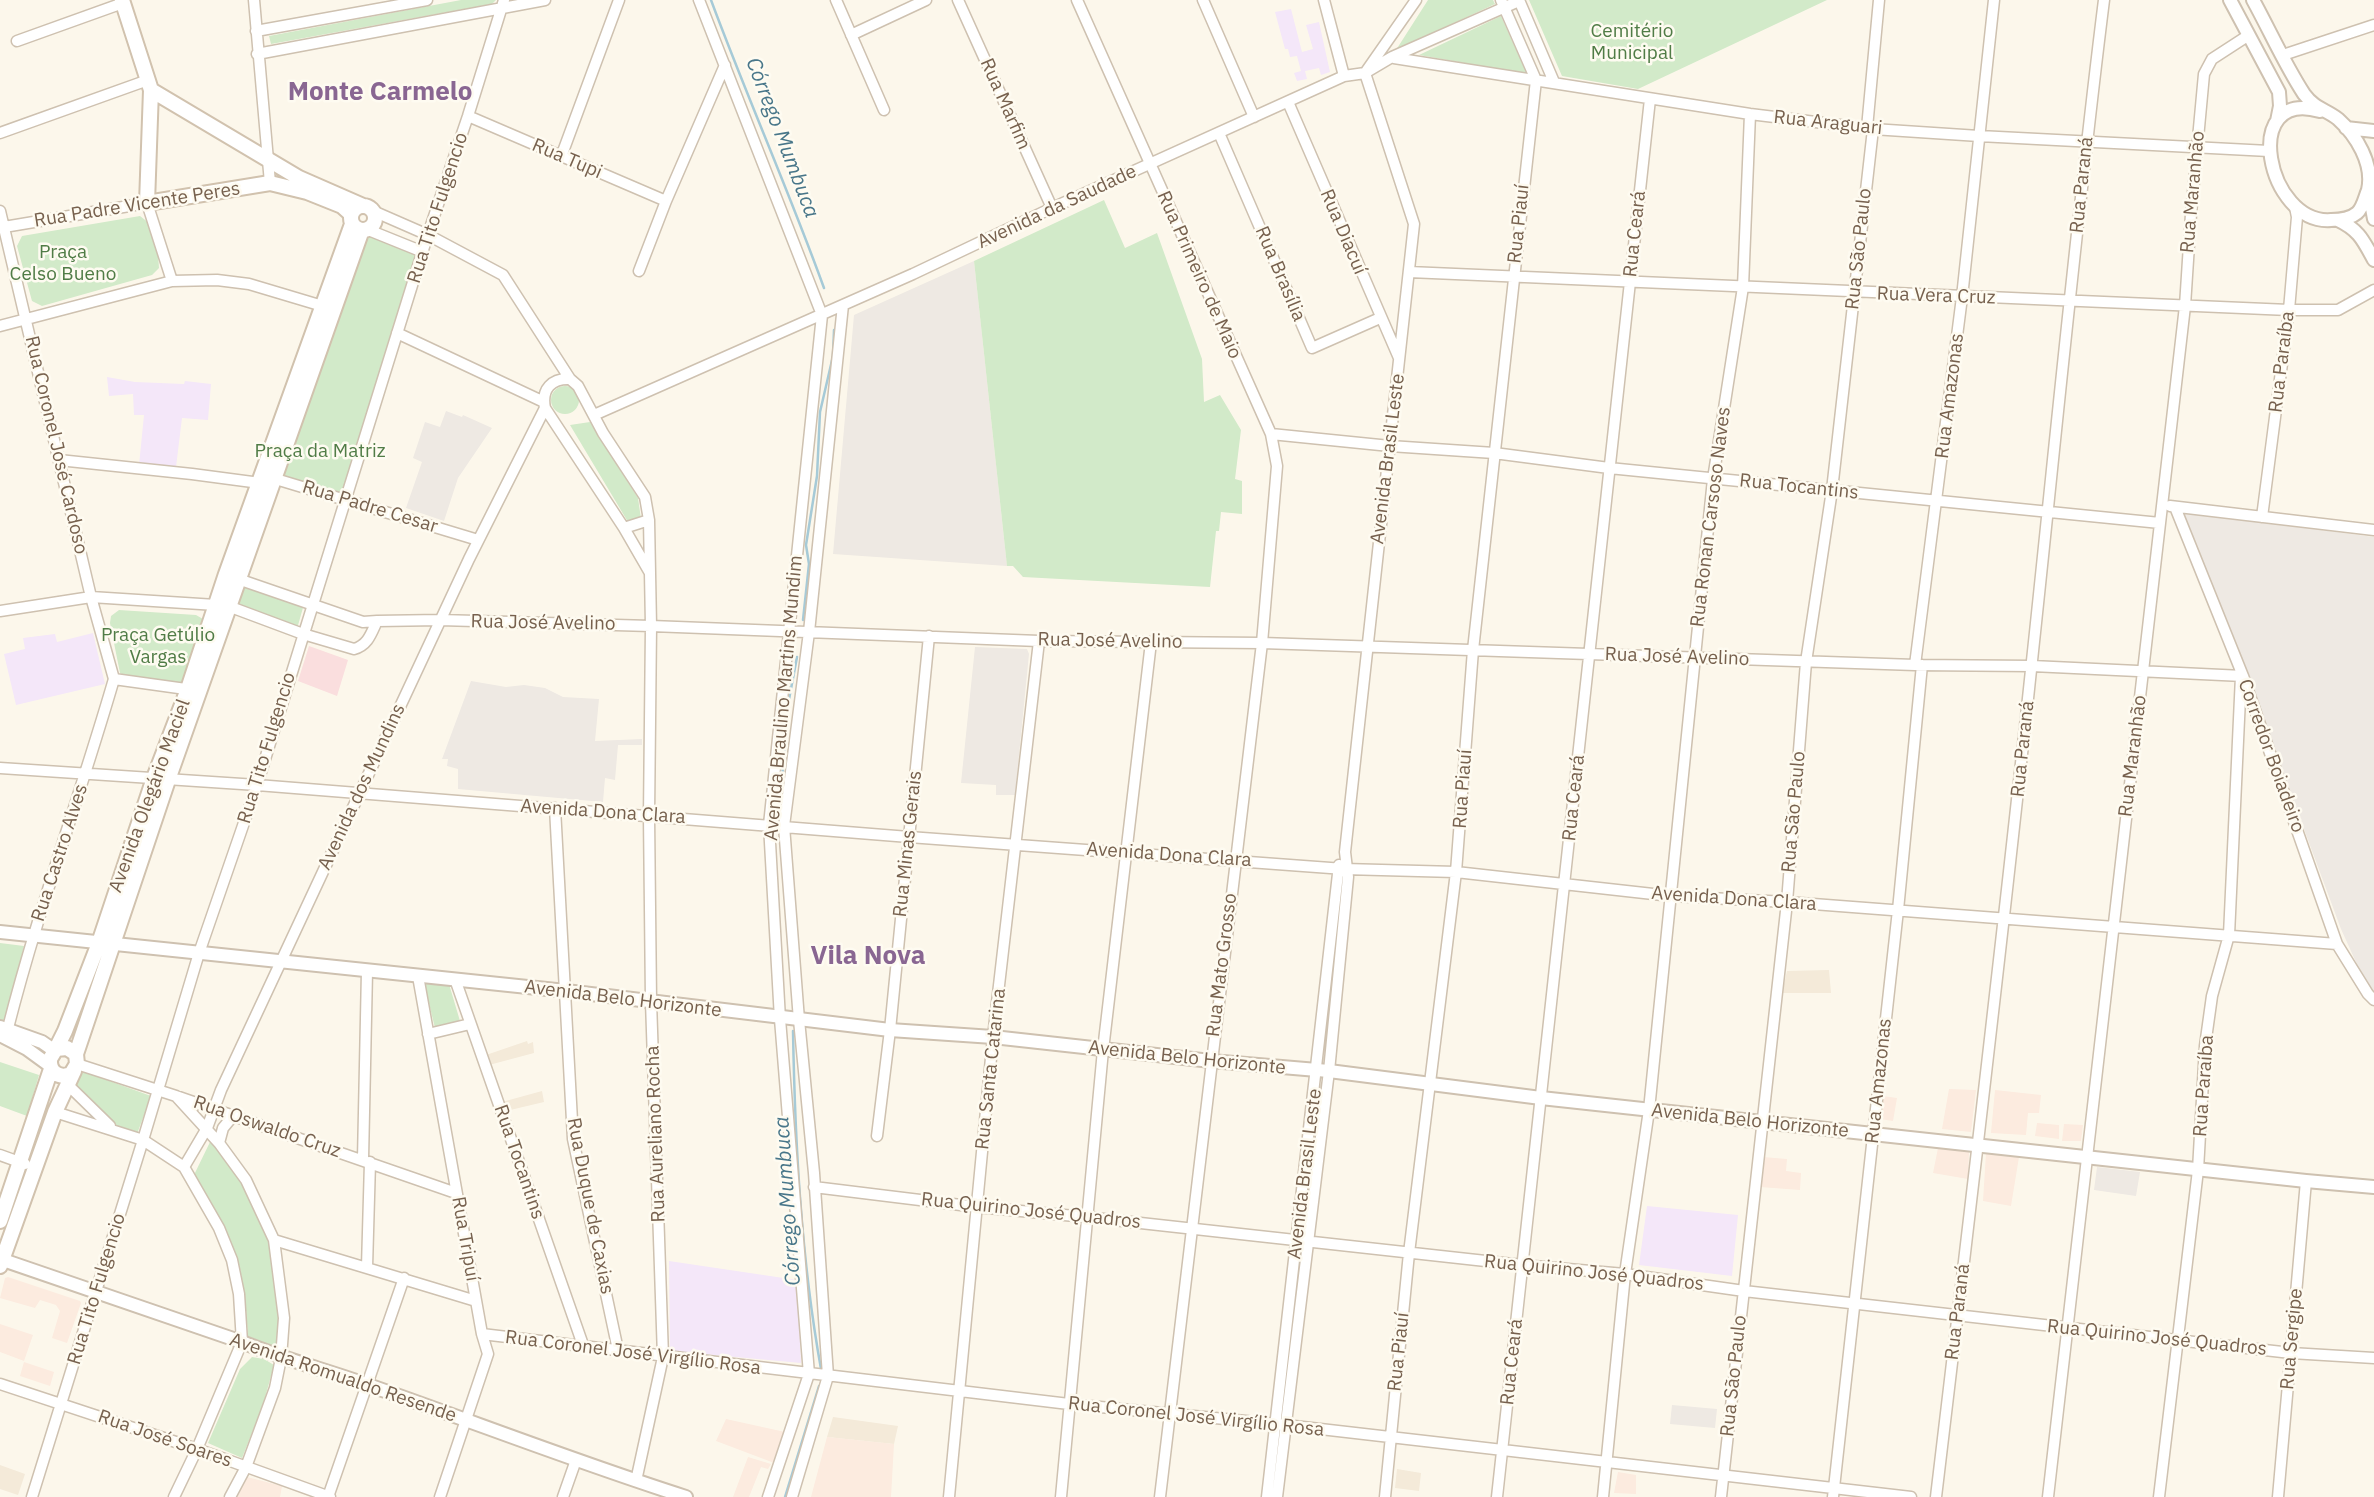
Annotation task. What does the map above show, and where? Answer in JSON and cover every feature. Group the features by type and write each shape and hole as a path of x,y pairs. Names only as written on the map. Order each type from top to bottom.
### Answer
{"main road":[{"path":"123,1 150,85 147,203"},
{"path":"150,85 361,219"},
{"path":"270,183 307,192 342,206 361,219"},
{"name":"Rua Padre Vicente Peres","path":"147,203 270,183"},
{"name":"Avenida Olegário Maciel","path":"0,1221 19,1162 63,1065 265,479 361,219"},
{"name":"Avenida Olegário Maciel","path":"1,1262 55,1112 63,1065"}],"street":[{"path":"254,0 270,183"},
{"path":"256,31 427,0"},
{"path":"257,54 503,4 545,0"},
{"path":"561,158 619,0"},
{"name":"Avenida Braulino Martins Mundim","path":"699,0 823,315 769,825 780,1018 809,1374 768,1497"},
{"path":"836,0 884,110"},
{"path":"851,35 926,0"},
{"name":"Rua Marfim","path":"958,0 1052,208"},
{"name":"Rua Primeiro de Maio","path":"1077,0 1271,434"},
{"path":"1203,0 1254,117"},
{"path":"1324,0 1344,76"},
{"path":"1365,73 1416,0"},
{"name":"Rua São Paulo","path":"1721,1497 1787,902 1806,662 1832,490 1854,292 1880,0"},
{"name":"Rua Amazonas","path":"1833,1493 1898,910 1918,665 1994,0"},
{"name":"Rua Paraná","path":"1936,1497 2004,918 2086,142 2104,0"},
{"path":"2230,0 2279,92 2277,121"},
{"path":"2253,0 2304,93 2320,111"},
{"path":"17,41 123,1"},
{"path":"1519,1 1554,82"},
{"name":"Avenida da Saudade","path":"594,415 823,315 1344,76 1365,73 1392,57 1503,4 1519,1"},
{"name":"Rua Tito Fulgencio","path":"32,1497 199,953 257,785 397,333 503,4"},
{"path":"1503,4 1535,80"},
{"path":"2283,55 2374,25"},
{"name":"Rua Maranhão","path":"2048,1497 2185,306 2204,74 2212,59 2249,35"},
{"name":"Rua Araguari","path":"1392,57 1750,114 1870,128 2269,151"},
{"path":"639,271 725,65"},
{"name":"Avenida Brasil Leste","path":"1303,1239 1323,1119 1323,1070 1343,869 1414,224 1365,73"},
{"name":"Rua Piauí","path":"1385,1497 1409,1253 1456,872 1474,650 1535,80"},
{"path":"0,133 150,85"},
{"name":"Rua Ceará","path":"1497,1497 1650,99"},
{"name":"Rua Diacuí","path":"1287,102 1400,360"},
{"path":"2371,182 2360,211 2353,216 2325,221 2295,207 2276,177 2269,151 2272,130 2277,121 2287,111 2303,107 2336,118 2346,128 2356,140 2368,166 2371,182 2374,219"},
{"name":"Rua Ronan Carsoso Naves","path":"1603,1497 1625,1274 1649,1110 1713,478 1743,287 1750,114"},
{"name":"Rua Tupi","path":"468,116 666,201"},
{"path":"2346,128 2374,131"},
{"name":"Rua Brasília","path":"1220,133 1312,348 1380,318"},
{"path":"147,203 172,281"},
{"name":"Rua Padre Vicente Peres","path":"4,227 147,203"},
{"name":"Rua Paraíba","path":"2262,517 2288,310 2297,217 2295,207"},
{"name":"Rua Coronel José Cardoso","path":"0,211 91,597 114,679"},
{"path":"361,219 423,252"},
{"name":"Rua Aureliano Rocha","path":"361,219 428,235 503,275 570,379 578,386 603,433 645,497 649,520 652,626 649,816 663,1357 636,1481"},
{"path":"2338,220 2360,234 2374,260"},
{"name":"Rua Vera Cruz","path":"1409,272 2288,310 2338,310 2374,290"},
{"path":"0,326 172,281 216,280 249,284 329,308"},
{"name":"Avenida Braulino Martins Mundim","path":"792,1497 828,1376 784,826 809,632 840,306"},
{"path":"397,333 544,405 650,573"},
{"name":"Avenida dos Mundins","path":"184,1167 206,1128 440,620 544,405 545,393 556,380 570,379"},
{"name":"Rua Tocantins","path":"1271,434 1494,453 1609,468 2160,523"},
{"name":"Rua Mato Grosso","path":"1160,1497 1262,643 1278,466 1271,434"},
{"name":"Rua Padre Cesar","path":"59,460 265,479 347,499 478,540"},
{"path":"2162,505 2374,530"},
{"name":"Corredor Boiadeiro","path":"2175,507 2242,676 2337,944 2374,1000"},
{"path":"624,528 649,520"},
{"name":"Rua José Avelino","path":"232,577 363,622 440,620 1039,641 1262,643 1806,662 2032,666 2242,676"},
{"path":"0,611 91,597 222,606 354,649 367,642 377,621"},
{"name":"Rua Minas Gerais","path":"877,1136 929,636"},
{"name":"Rua Santa Catarina","path":"950,1497 993,1037 1039,641"},
{"path":"1061,1497 1103,1050 1128,852 1150,642"},
{"name":"Rua Paraíba","path":"2159,1497 2198,1170 2212,996 2229,935 2242,676"},
{"path":"114,679 193,690"},
{"name":"Rua Castro Alves","path":"3,1030 114,679"},
{"name":"Avenida Dona Clara","path":"0,768 257,785 1343,869 1456,872 1671,896 1898,910 2337,944"},
{"name":"Rua Duque de Caxias","path":"555,808 573,1139 618,1350"},
{"name":"Avenida Belo Horizonte","path":"0,932 566,991 890,1030 993,1037 1211,1061 1323,1070 1762,1123 2374,1187"},
{"path":"367,971 367,1267"},
{"name":"Rua Tripuí","path":"418,976 482,1334 488,1354 440,1497"},
{"name":"Rua Tocantins","path":"455,979 583,1346"},
{"path":"428,1034 470,1024"},
{"path":"3,1030 42,1042 113,1129"},
{"name":"Rua Oswaldo Cruz","path":"63,1065 158,1090 456,1193"},
{"name":"Avenida Brasil Leste","path":"1277,1497 1281,1425 1303,1239 1312,1117 1323,1070"},
{"path":"176,1096 219,1143 246,1180 274,1240 284,1318 281,1358 275,1388 246,1467 230,1497"},
{"path":"55,1112 143,1140 184,1167 219,1228 232,1260 239,1294 242,1342 174,1497"},
{"path":"219,1143 223,1128 233,1116"},
{"path":"1312,1117 1323,1119"},
{"path":"0,1155 36,1168"},
{"name":"Rua Sergipe","path":"2278,1497 2306,1181"},
{"name":"Rua Quirino José Quadros","path":"814,1187 977,1207 1086,1216 1409,1253 1625,1274 1744,1291 2291,1353 2374,1358"},
{"path":"274,1240 476,1301"},
{"name":"Avenida Romualdo Resende","path":"1,1262 242,1342 281,1358 367,1384 465,1421 686,1497"},
{"path":"329,1497 404,1278"},
{"name":"Rua Coronel José Virgílio Rosa","path":"482,1334 1069,1404 1606,1461 1723,1475 1833,1493 1911,1497"},
{"name":"Rua José Soares","path":"0,1384 197,1449 329,1497"},
{"name":"Avenida Brasil Leste","path":"1267,1497 1281,1425"},
{"path":"563,1497 576,1460"}],"shaded area":[{"path":"1291,9 1302,52 1313,49 1306,25 1319,22 1330,72 1321,75 1319,68 1305,71 1307,79 1297,81 1294,73 1301,71 1297,56 1290,57 1288,49 1285,49 1275,12"},
{"path":"974,261 1007,566 833,554 854,315"},
{"path":"107,377 135,382 184,384 185,381 211,384 208,420 182,418 176,467 139,465 144,415 134,415 133,394 109,396"},
{"path":"446,411 462,417 463,415 492,428 458,478 444,521 406,508 422,462 413,458 425,422 440,427"},
{"path":"2182,512 2374,537 2374,992 2360,971 2341,929"},
{"path":"93,633 105,684 16,705 4,654 25,649 23,638 55,634 57,642"},
{"path":"309,646 348,660 337,696 298,681"},
{"path":"975,647 1027,649 1029,654 1015,795 996,795 996,785 961,783"},
{"path":"471,681 506,687 524,685 545,688 563,697 599,699 595,741 642,739 642,745 618,745 615,780 605,778 603,802 458,789 458,769 447,766 448,759 442,759"},
{"path":"1829,970 1831,993 1782,993 1787,971"},
{"path":"527,1041 528,1044 533,1042 534,1053 489,1065 486,1055"},
{"path":"1949,1089 1976,1090 1971,1132 1942,1129"},
{"path":"1995,1090 2041,1095 2039,1113 2028,1113 2026,1135 1991,1133"},
{"path":"542,1091 544,1102 506,1111 502,1102"},
{"path":"1883,1096 1897,1098 1893,1121 1880,1119"},
{"path":"2037,1123 2059,1125 2059,1139 2035,1136"},
{"path":"2064,1124 2083,1125 2081,1141 2062,1141"},
{"path":"1938,1148 1969,1152 1968,1179 1933,1173"},
{"path":"1986,1153 2019,1157 2011,1206 1983,1201"},
{"path":"1763,1157 1787,1159 1786,1171 1801,1173 1800,1190 1760,1187"},
{"path":"2097,1167 2140,1172 2136,1196 2094,1190"},
{"path":"1647,1206 1738,1215 1732,1276 1639,1265"},
{"path":"669,1261 797,1280 801,1363 670,1351"},
{"path":"5,1278 80,1301 67,1343 52,1338 60,1311 56,1305 40,1300 35,1308 0,1298"},
{"path":"0,1324 33,1335 24,1361 0,1352"},
{"path":"24,1362 54,1372 50,1386 20,1376"},
{"path":"1672,1405 1717,1409 1715,1428 1670,1424"},
{"path":"833,1417 898,1426 894,1444 827,1437"},
{"path":"726,1419 785,1432 777,1464 716,1441"},
{"path":"827,1437 894,1444 891,1497 811,1497"},
{"path":"748,1457 771,1464 768,1469 761,1467 749,1497 733,1497"},
{"path":"0,1465 25,1474 18,1495 0,1489"},
{"path":"1397,1469 1421,1473 1419,1491 1395,1488"},
{"path":"1618,1472 1636,1475 1636,1494 1614,1493"},
{"path":"243,1476 282,1486 280,1497 232,1497"}],"green space":[{"path":"461,0 496,0 492,4 271,44 269,36"},
{"path":"1428,0 1493,0 1495,4 1396,50"},
{"name":"Cemitério Municipal","path":"1529,0 1827,0 1638,89 1562,76"},
{"path":"1501,16 1527,74 1419,55"},
{"path":"1104,200 1125,248 1157,233 1202,359 1204,402 1220,395 1241,430 1235,479 1242,481 1242,514 1221,512 1219,531 1216,531 1210,587 1023,577 1013,566 1007,566 974,261"},
{"name":"Praça Celso Bueno","path":"140,216 149,223 158,255 159,268 152,275 42,306 32,301 17,246 22,236"},
{"name":"Praça da Matriz","path":"368,236 415,253 416,261 342,491 337,493 279,476 362,241"},
{"path":"565,386 575,390 579,400 575,410 565,414 555,410 551,400 555,390"},
{"path":"590,422 638,498 641,519 628,522 570,425"},
{"path":"239,583 304,604 297,629 231,605"},
{"name":"Praça Getúlio Vargas","path":"119,610 196,615 203,619 205,627 187,678 182,683 127,677 120,673 110,623 111,616"},
{"path":"0,943 24,946 5,1023 0,1022"},
{"path":"424,983 449,984 460,1021 435,1028"},
{"path":"0,1062 39,1075 27,1116 0,1106"},
{"path":"79,1070 151,1096 137,1134 117,1126 73,1085"},
{"path":"210,1142 226,1160 251,1198 268,1241 274,1264 279,1310 279,1334 275,1347 248,1336 244,1289 236,1255 224,1226 193,1177"},
{"path":"252,1357 264,1359 274,1365 263,1405 242,1458 208,1443 240,1369"}],"waterway":[{"name":"Córrego Mumbuca","path":"711,0 824,288"},
{"name":"Córrego Mumbuca","path":"803,620 809,564 806,545 817,476 820,412 833,356 834,330"},
{"name":"Córrego Mumbuca","path":"779,822 787,710 797,657"},
{"name":"Córrego Mumbuca","path":"793,1031 800,1200 808,1285 821,1369"},
{"name":"Córrego Mumbuca","path":"785,1497 819,1386"}],"district":[{"name":"Monte Carmelo","path":"380,92"},
{"name":"Vila Nova","path":"868,956"}]}
